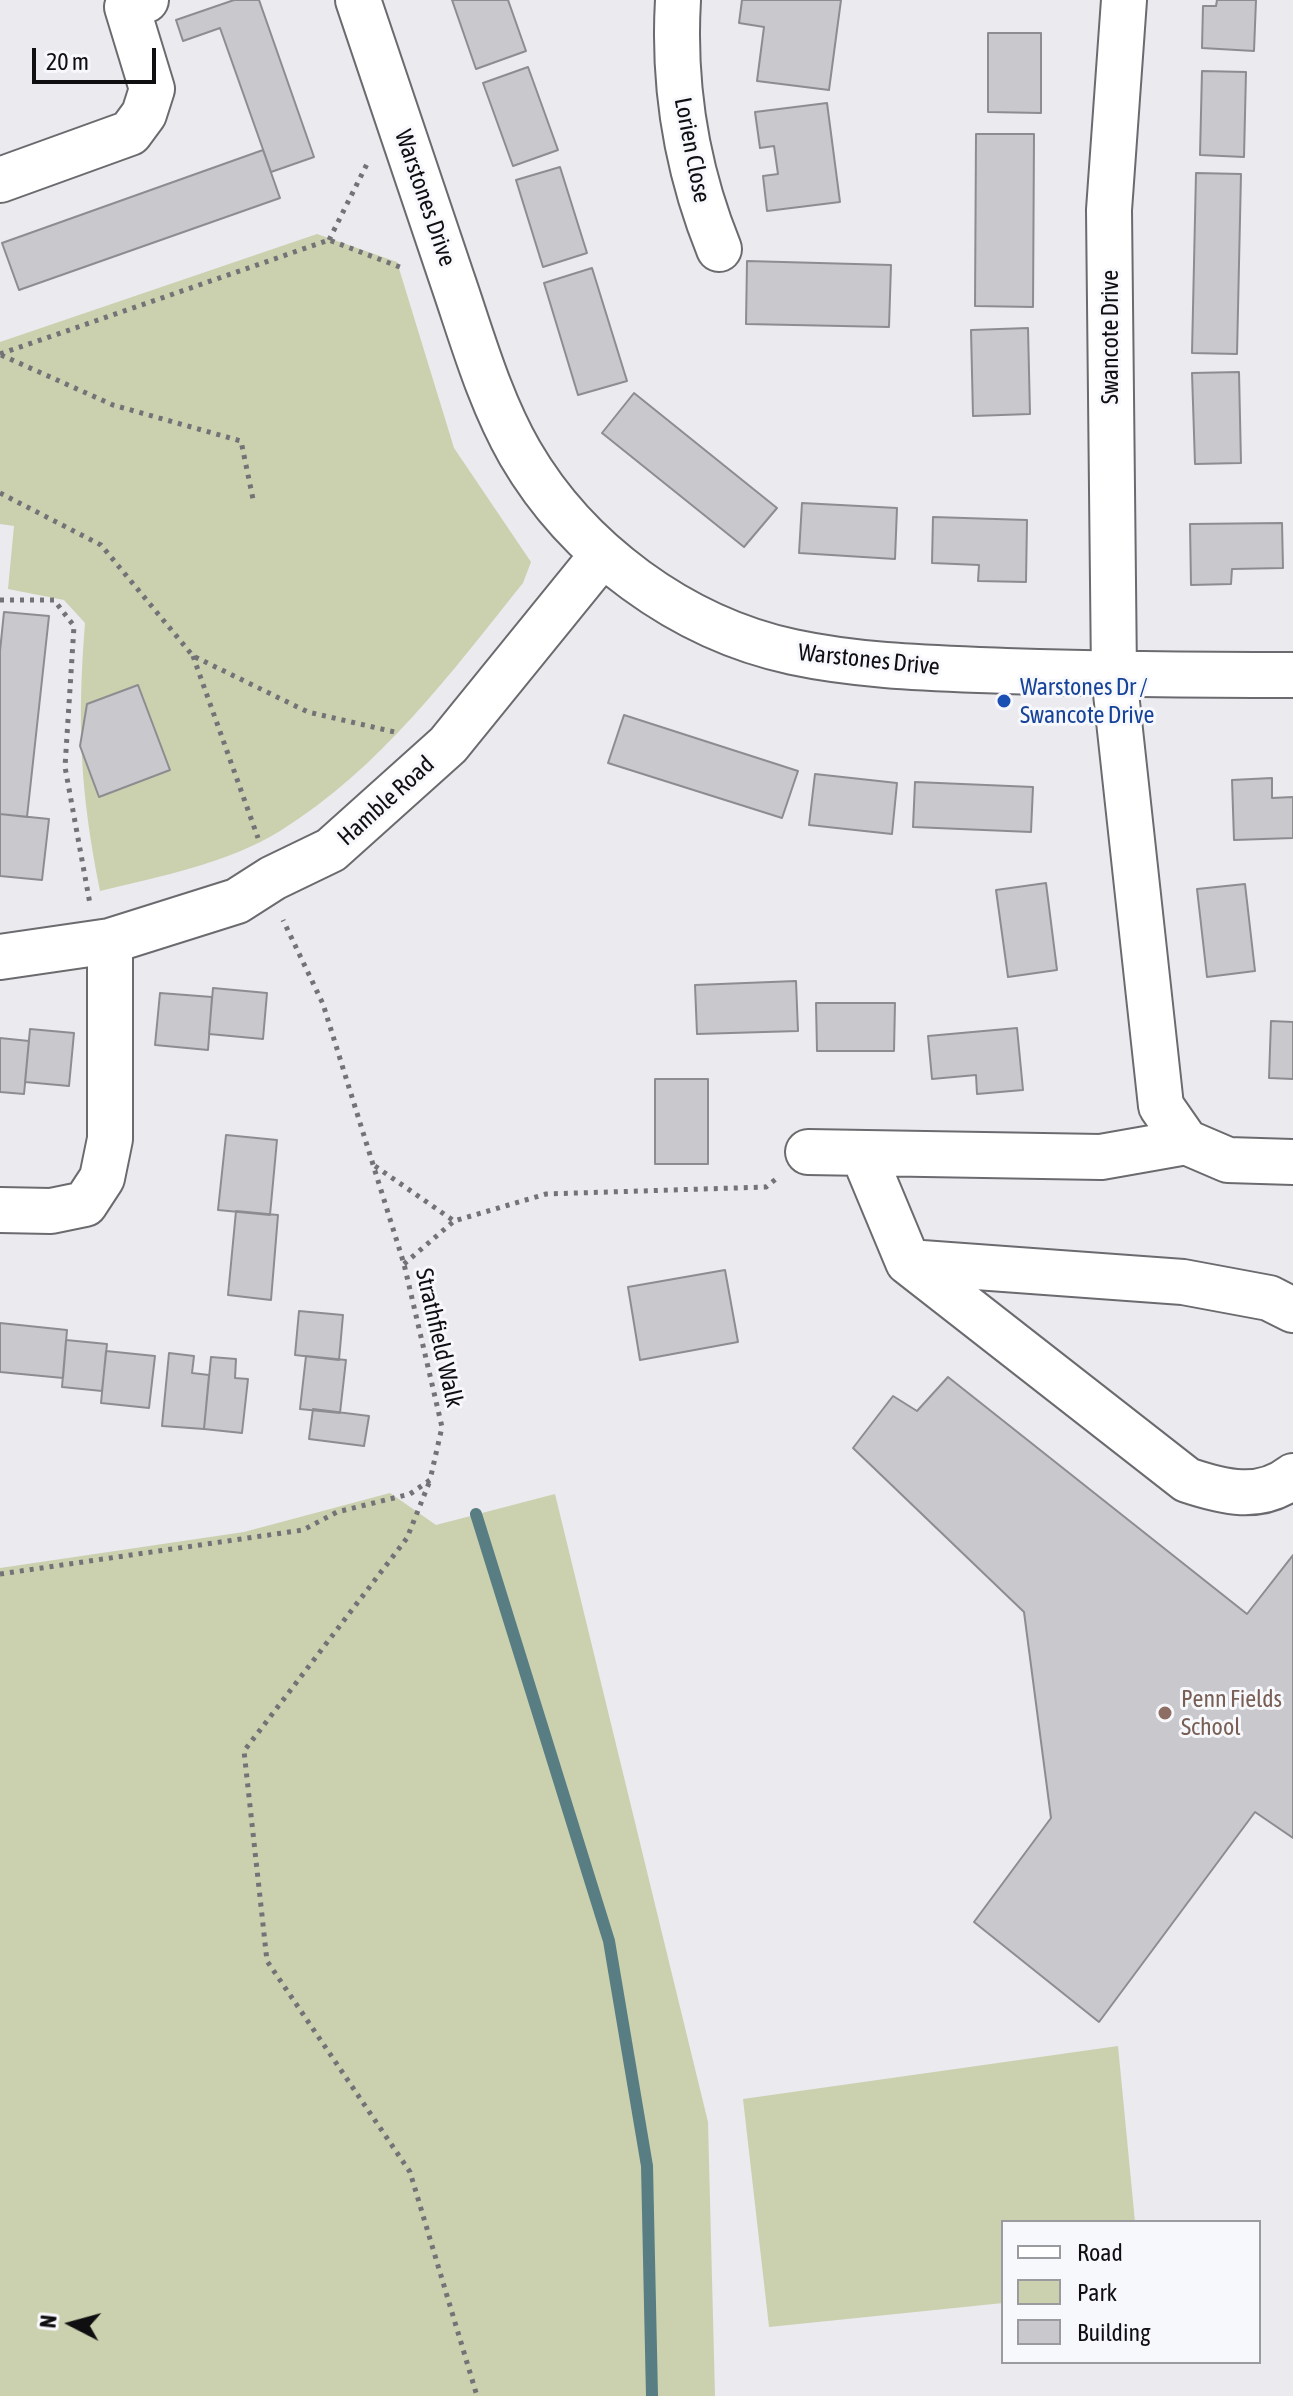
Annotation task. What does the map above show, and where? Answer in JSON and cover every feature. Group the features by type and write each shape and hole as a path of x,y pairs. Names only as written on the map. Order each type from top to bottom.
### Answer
{"street":[{"name":"Warstones Drive","path":"358,0 492,392 519,451 547,495 603,554 681,608 742,637 790,652 859,663 1114,675 1293,675"},
{"name":"Lorien Close","path":"678,0 680,109 704,212 719,249"},
{"name":"Swancote Drive","path":"1124,0 1109,210 1114,675 1161,1106 1186,1142"},
{"path":"0,180 130,133 144,114 152,89 133,2"},
{"name":"Hamble Road","path":"0,957 100,923 237,901 273,878 331,850 448,745 603,554"},
{"path":"0,1210 51,1211 85,1204 102,1178 110,1139 100,923"},
{"path":"808,1152 1101,1157 1186,1142 1228,1160 1293,1162"},
{"path":"863,1154 908,1262 1187,1480 1227,1494 1271,1489 1293,1476"},
{"path":"908,1262 1183,1282 1269,1298 1293,1310"}],"path":[{"path":"329,240 368,162"},
{"path":"0,355 329,240 405,269"},
{"path":"0,355 113,405 241,441 253,499"},
{"path":"0,493 101,545 193,656 308,712 408,735"},
{"path":"0,600 54,600 74,626 65,767 100,923"},
{"name":"Strathfield Walk","path":"193,656 273,878 284,924 323,1004 404,1264 442,1427 430,1480 407,1538 244,1751 267,1961 410,2172 477,2396"},
{"path":"404,1264 454,1221 546,1194 766,1187 808,1152"},
{"path":"375,1166 454,1221"},
{"path":"0,1574 303,1530 337,1512 410,1494 430,1480"}],"green space":[{"path":"317,234 397,262 454,448 531,562 523,583 412,718 382,749 316,806 280,831 238,852 193,868 100,891 88,821 82,757 81,693 85,623 64,600 8,589 14,526 0,524 0,342"},
{"path":"390,1493 436,1525 555,1494 708,2122 715,2396 0,2396 0,1568 244,1532"},
{"path":"1118,2046 1135,2220 1001,2220 1001,2303 769,2327 743,2099"}],"building":[{"path":"234,0 259,0 314,157 271,172 220,28 183,41 176,20"},
{"path":"452,0 508,0 526,51 476,69"},
{"path":"742,0 841,0 829,90 757,81 764,27 739,23"},
{"path":"1217,0 1256,0 1254,51 1202,48 1203,6 1216,6"},
{"path":"988,33 1041,33 1041,113 988,112"},
{"path":"528,67 558,150 513,166 483,83"},
{"path":"1202,71 1246,72 1244,157 1200,155"},
{"path":"827,103 840,202 767,211 763,176 778,174 774,146 760,148 755,112"},
{"path":"976,134 1034,134 1033,307 975,306"},
{"path":"263,150 280,198 19,290 2,243"},
{"path":"560,167 587,253 543,267 516,180"},
{"path":"1196,173 1241,174 1237,354 1192,353"},
{"path":"747,261 891,265 889,327 746,324"},
{"path":"592,268 627,381 578,395 544,283"},
{"path":"1028,328 1030,414 973,416 971,330"},
{"path":"1239,372 1241,463 1195,464 1192,373"},
{"path":"634,393 777,508 744,547 602,433"},
{"path":"802,503 897,508 895,559 799,553"},
{"path":"933,517 1027,520 1026,582 978,581 979,565 932,563"},
{"path":"1282,523 1283,568 1232,569 1231,584 1191,585 1190,524"},
{"path":"4,612 49,616 27,817 0,814 0,651"},
{"path":"138,685 170,770 99,797 80,746 87,704"},
{"path":"624,715 798,771 782,818 608,763"},
{"path":"815,774 897,783 892,834 809,825"},
{"path":"1272,778 1272,798 1293,797 1293,838 1234,840 1232,780"},
{"path":"915,782 1033,787 1031,832 913,827"},
{"path":"0,814 49,819 42,880 0,876"},
{"path":"1046,883 1057,970 1008,977 996,890"},
{"path":"1245,884 1255,971 1207,977 1197,889"},
{"path":"796,981 798,1031 697,1034 695,985"},
{"path":"213,988 267,993 263,1039 209,1034"},
{"path":"160,993 212,997 208,1050 155,1045"},
{"path":"816,1003 895,1003 894,1051 817,1051"},
{"path":"1271,1021 1293,1022 1293,1079 1269,1078"},
{"path":"1017,1028 1023,1090 977,1094 976,1075 932,1079 928,1036"},
{"path":"30,1029 74,1033 69,1086 25,1082"},
{"path":"0,1038 29,1041 24,1094 0,1092"},
{"path":"655,1079 708,1079 708,1164 655,1164"},
{"path":"226,1135 277,1140 270,1215 218,1210"},
{"path":"236,1211 278,1215 271,1300 228,1295"},
{"path":"725,1270 738,1342 640,1360 628,1287"},
{"path":"299,1311 343,1315 339,1360 295,1355"},
{"path":"0,1323 67,1330 63,1378 0,1372"},
{"path":"66,1340 107,1344 102,1391 62,1387"},
{"path":"106,1351 155,1356 149,1408 101,1403"},
{"path":"169,1353 194,1356 192,1373 209,1375 204,1429 162,1426"},
{"path":"306,1356 346,1360 340,1413 300,1409"},
{"path":"211,1357 236,1359 235,1378 248,1379 242,1433 204,1429"},
{"name":"Penn Fields School","path":"948,1377 1247,1614 1293,1555 1293,1838 1255,1812 1099,2022 974,1922 1051,1818 1024,1612 853,1448 893,1396 917,1411"},
{"path":"313,1409 369,1416 364,1446 309,1439"}],"waterway":[{"path":"476,1514 609,1941 647,2166 652,2396"}],"place":[{"name":"Warstones Dr / Swancote Drive","path":"1004,701"},
{"name":"Penn Fields School","path":"1165,1713"}]}
